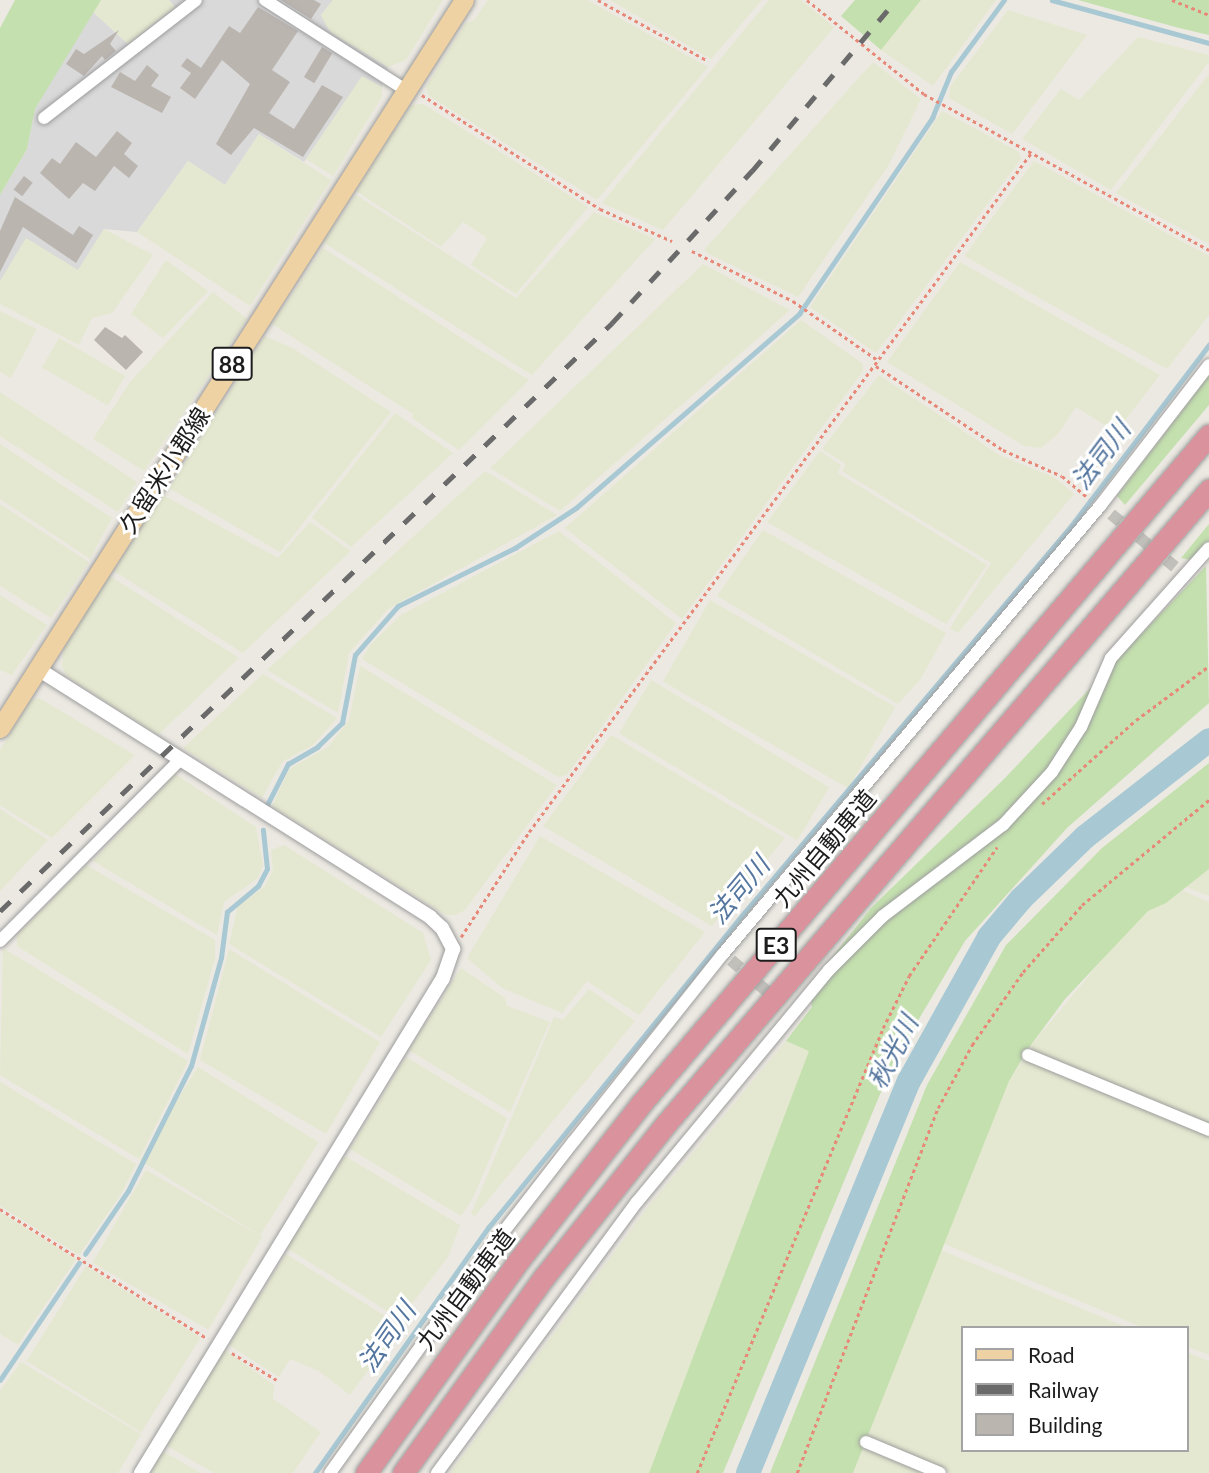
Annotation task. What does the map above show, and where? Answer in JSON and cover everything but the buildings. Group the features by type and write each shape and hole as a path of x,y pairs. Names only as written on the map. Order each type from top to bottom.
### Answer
{"highway":[{"name":"九州自動車道","path":"366,1473 519,1260 640,1105 1209,435"},
{"name":"E3","path":"403,1473 544,1277 664,1126 1209,490"}],"main road":[{"name":"久留米小郡線","path":"0,729 464,0"}],"street":[{"path":"44,118 196,0"},
{"path":"265,0 406,90"},
{"path":"330,1473 494,1244 727,957 1105,510 1209,365"},
{"path":"436,1473 636,1202 788,1009 883,916 1003,825 1032,795 1080,727 1111,658 1180,571 1209,548"},
{"path":"38,669 430,917 442,928 453,949 443,978 141,1473"},
{"path":"0,941 181,759"},
{"path":"1028,1055 1209,1130"},
{"path":"866,1442 940,1473"}],"path":[{"path":"598,0 708,61"},
{"path":"807,0 934,101 1209,250"},
{"path":"1172,0 1209,15"},
{"path":"406,90 418,92 600,209 672,241"},
{"path":"453,949 530,832 1031,153"},
{"path":"692,251 800,306 879,361"},
{"path":"876,366 993,444 1050,470 1081,492"},
{"path":"1039,807 1136,720 1209,666"},
{"path":"797,1473 938,1108 972,1045 1023,972 1082,905 1209,800"},
{"path":"697,1473 883,1028 940,926 1005,838"},
{"path":"0,1209 277,1380"}],"shaded area":[{"path":"169,0 333,0 321,15 330,31 388,67 382,87 362,77 304,162 259,134 225,185 188,161 137,232 104,229 78,271 0,281 0,195 27,149 35,109 92,11 128,44 175,7"}],"green space":[{"path":"15,0 101,0 35,109 27,149 0,195 0,28"},
{"path":"101,0 169,0 175,7 128,44 92,11"},
{"path":"333,0 443,0 406,60 388,67 330,32 321,15"},
{"path":"488,0 587,0 708,67 597,200 429,96 426,87 465,24 474,20"},
{"path":"610,0 762,0 711,59"},
{"path":"769,0 801,0 834,27 663,230 602,203"},
{"path":"855,0 921,0 881,50 841,16"},
{"path":"921,0 996,0 933,86 881,50"},
{"path":"1078,0 1209,0 1209,35 1179,28"},
{"path":"1008,10 1087,35 1012,134 949,98 950,87"},
{"path":"1138,37 1209,55 1209,62 1111,190 1022,139 1061,89 1079,100"},
{"path":"873,62 921,99 888,166 798,297 707,253 705,249"},
{"path":"1209,74 1209,244 1116,193"},
{"path":"362,76 382,87 382,97 333,176 306,159"},
{"path":"423,104 588,207 516,294 471,265 487,238 463,222 441,247 356,191 411,105"},
{"path":"942,111 1019,152 1021,159 876,353 810,307"},
{"path":"259,134 331,180 250,306 137,232 188,161 225,185"},
{"path":"1034,161 1209,256 1209,315 1167,369 964,256"},
{"path":"356,195 516,298 594,212 655,239 532,375 323,242"},
{"path":"104,229 153,255 112,313 92,318 79,345 0,304 0,281 26,238 78,270"},
{"path":"323,248 529,380 459,450 412,418 413,414 272,324"},
{"path":"166,260 208,291 163,338 131,314"},
{"path":"960,262 1160,375 1116,432 1076,407 1058,434 1041,448 1024,446 887,362"},
{"path":"703,264 790,310 560,511 490,468"},
{"path":"213,292 247,319 144,471 93,439 130,382"},
{"path":"0,311 37,329 11,378 0,372"},
{"path":"801,320 863,364 863,371 682,619 565,528"},
{"path":"265,336 294,349 391,412 280,552 169,488"},
{"path":"59,338 125,376 108,405 42,367"},
{"path":"879,375 1001,456 1054,477 1074,494 958,633 950,628 991,563 842,471 846,464 822,449"},
{"path":"1209,375 1209,405 1125,505 1117,496"},
{"path":"0,392 137,482 118,512 0,436"},
{"path":"395,413 453,453 351,547 312,518"},
{"path":"0,444 112,518 90,559 0,499"},
{"path":"820,451 841,465 838,473 987,565 946,624 767,522"},
{"path":"485,471 557,515 388,609 349,653 338,713 267,670"},
{"path":"161,494 278,558 310,522 351,551 243,653 114,571"},
{"path":"0,504 89,562 51,618 0,586"},
{"path":"1209,524 1209,544 1195,561 1181,558"},
{"path":"763,530 946,633 920,680 898,704 717,596"},
{"path":"559,531 676,623 567,775 558,777 362,659 371,644 401,615"},
{"path":"1206,566 1209,703 1067,828 965,941 893,1063 723,1473 649,1473 809,1051 786,1041 812,1007 808,987 872,907 1005,778"},
{"path":"110,576 239,658 158,735 66,676 62,666 64,647"},
{"path":"0,595 47,625 12,675 0,670"},
{"path":"710,600 895,707 848,788 663,681"},
{"path":"360,666 557,785 465,910 456,915 446,915 272,806 289,769 328,747 349,720"},
{"path":"263,674 337,718 313,745 282,762 262,798 183,748"},
{"path":"651,680 829,787 797,840 619,733"},
{"path":"39,698 135,755 52,838 0,805 0,750 31,700"},
{"path":"611,735 785,838 712,926 543,826"},
{"path":"1209,763 1209,869 1166,903 1148,911 1065,999 1028,1049 1009,1081 853,1473 770,1473 927,1085 1006,945 1102,848"},
{"path":"175,774 256,827 263,865 258,878 224,902 217,935 93,861"},
{"path":"0,809 48,840 0,891"},
{"path":"540,836 705,932 639,1015 587,981 562,1013 502,988 467,958"},
{"path":"284,845 423,933 431,960 381,1037 229,944 238,906 265,886 273,870 271,850"},
{"path":"86,865 215,940 215,958 188,1054 17,946 17,935"},
{"path":"1209,869 1209,896 1186,887"},
{"path":"1182,890 1209,902 1209,1126 1028,1049 1111,949 1148,910"},
{"path":"3,948 188,1061 139,1159 0,1075"},
{"path":"229,949 380,1042 326,1134 200,1060"},
{"path":"461,968 505,998 507,1006 550,1022 510,1112 409,1050"},
{"path":"589,989 635,1021 475,1216 471,1214 554,1017 563,1020"},
{"path":"786,1041 810,1050 649,1473 450,1473 648,1207"},
{"path":"406,1057 507,1118 473,1198 461,1216 350,1149"},
{"path":"1023,1059 1209,1136 1209,1355 1188,1347 1188,1326 1139,1326 944,1244 1009,1081"},
{"path":"198,1067 318,1142 260,1236 140,1160"},
{"path":"0,1082 136,1164 123,1191 79,1255 0,1206"},
{"path":"345,1156 460,1225 448,1257 400,1319 287,1248"},
{"path":"146,1170 262,1237 209,1330 92,1263"},
{"path":"0,1212 76,1259 18,1345 0,1334"},
{"path":"941,1250 1123,1326 960,1326 960,1452 1188,1452 1188,1353 1209,1361 1209,1473 951,1473 866,1437"},
{"path":"286,1254 401,1326 350,1395 319,1371 290,1359 279,1377 229,1345"},
{"path":"86,1266 200,1338 141,1433 27,1361"},
{"path":"225,1350 274,1385 273,1399 321,1432 293,1473 214,1473 167,1446"},
{"path":"21,1362 141,1434 118,1473 0,1473 0,1391"},
{"path":"863,1447 927,1473 853,1473"},
{"path":"164,1452 201,1473 150,1473"}],"waterway":[{"path":"267,805 288,764 317,747 342,723 355,655 398,606 515,548 576,508 799,314 932,118 951,72 1004,0"},
{"path":"1052,0 1209,43"},
{"name":"法司川","path":"315,1473 488,1228 744,913 1071,526 1209,345"},
{"name":"秋光川","path":"748,1473 909,1081 989,937 1021,899 1085,837 1209,740"},
{"path":"85,1254 128,1191 191,1066 221,958 227,912 258,886 267,869 263,830"},
{"path":"0,1380 79,1263"}],"tunnel":[{"path":"1111,514 1175,567"},
{"path":"731,960 784,1006"}],"railway":[{"path":"0,911 612,323 752,171 896,0"}]}
